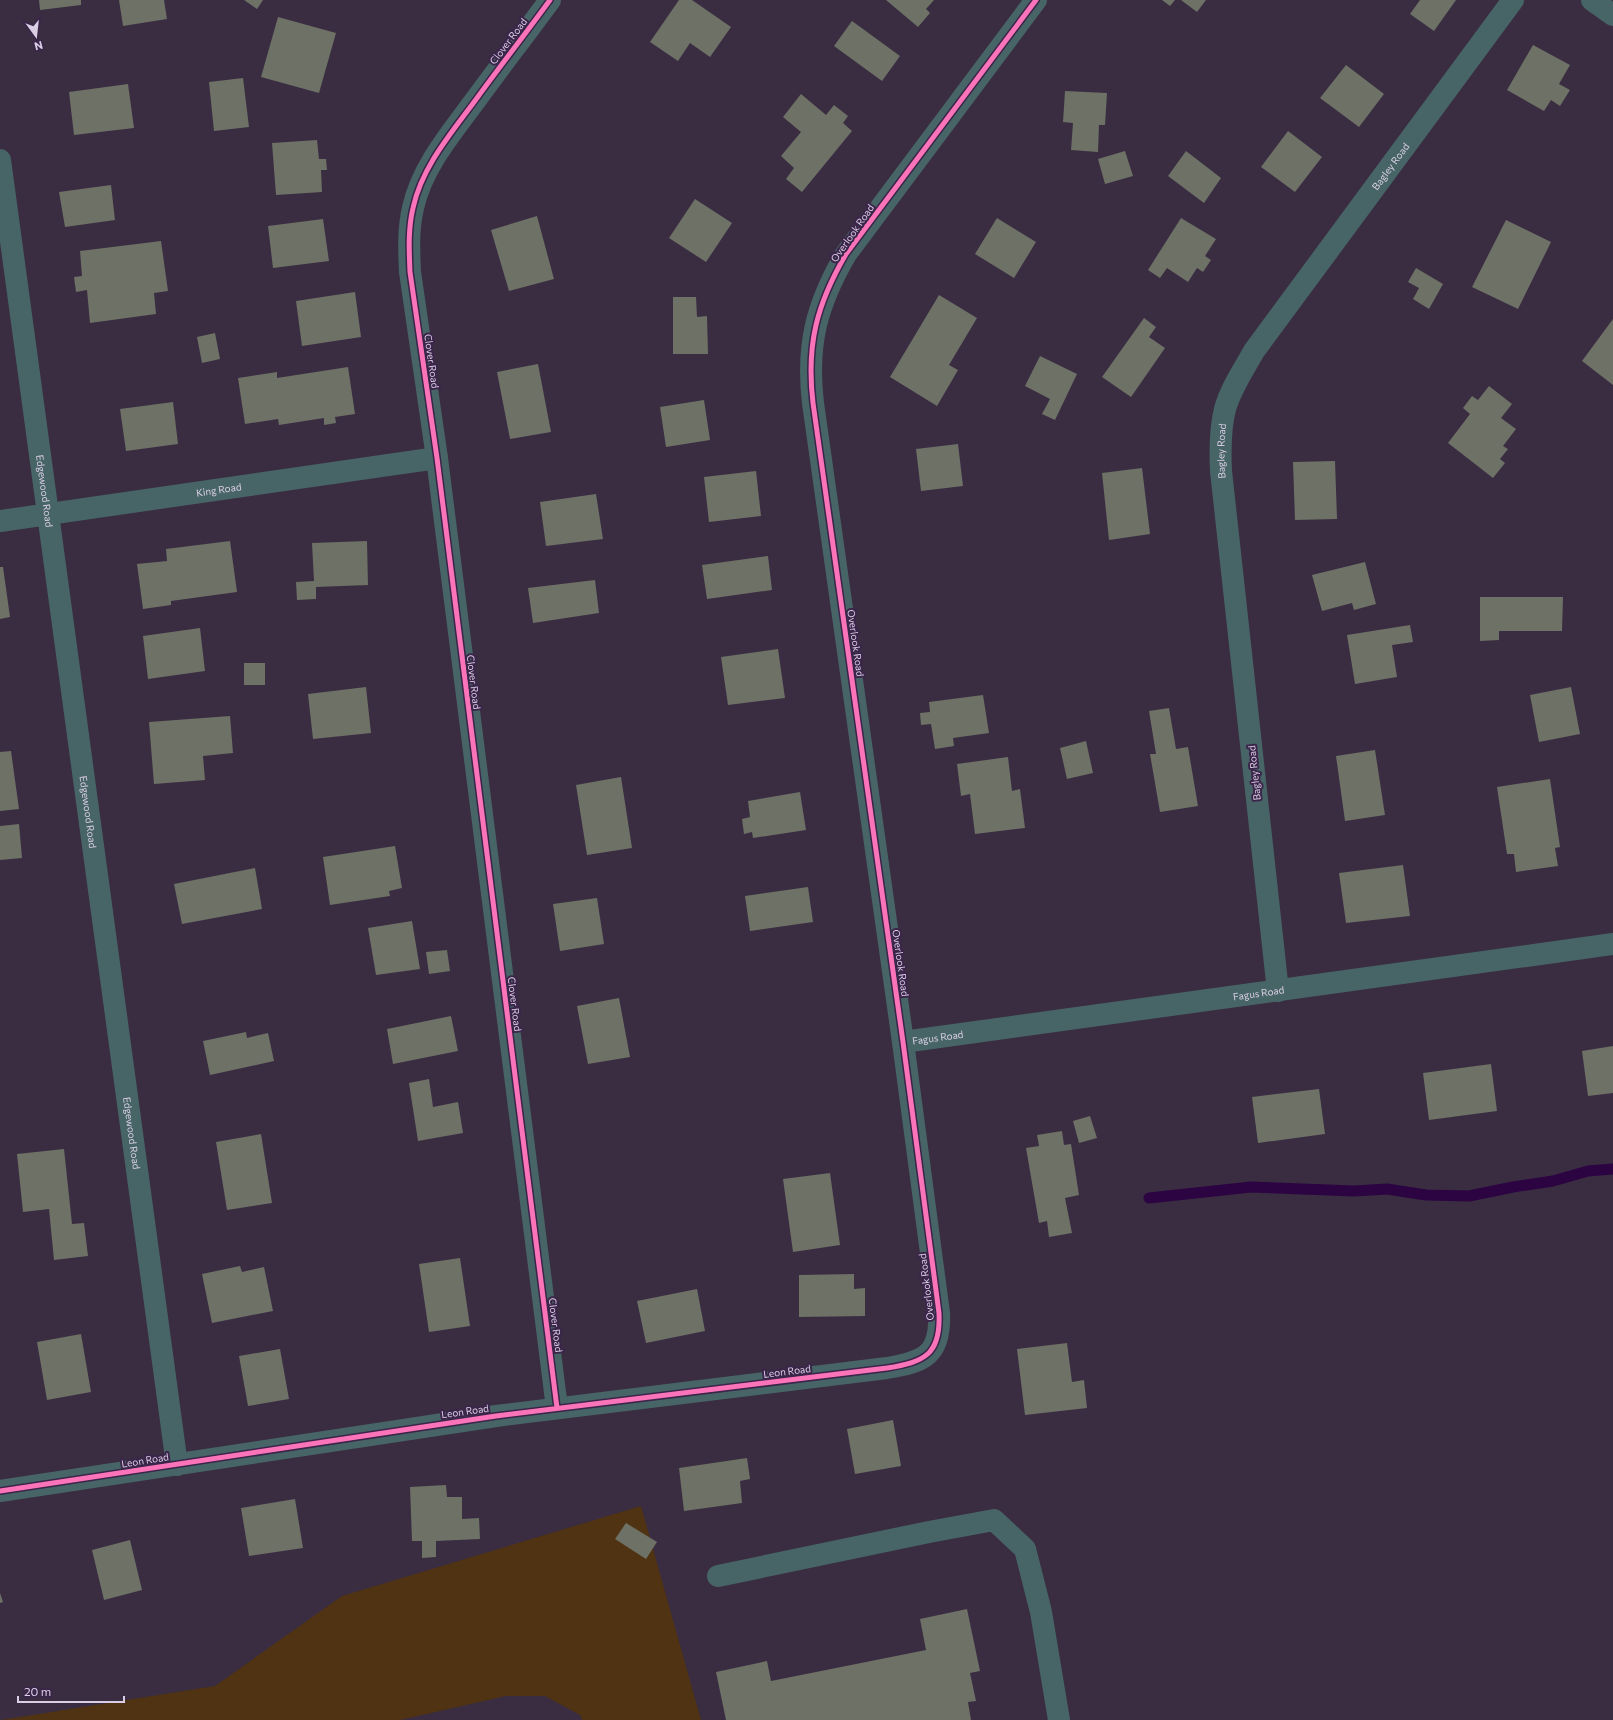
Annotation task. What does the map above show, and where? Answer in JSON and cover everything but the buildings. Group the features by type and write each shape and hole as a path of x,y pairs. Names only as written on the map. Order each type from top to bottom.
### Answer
{"street":[{"name":"Clover Road","path":"550,0 432,162 419,187 409,227 410,272 437,458 557,1408"},
{"name":"Overlook Road","path":"931,1352 937,1342 940,1328 939,1314 903,1042 810,382 810,359 813,336 825,293 846,254 1036,0"},
{"name":"Bagley Road","path":"1278,991 1221,471 1222,430 1226,408 1234,386 1254,351 1513,0"},
{"path":"1592,0 1613,15"},
{"name":"Edgewood Road","path":"0,160 177,1464"},
{"name":"King Road","path":"0,521 437,458"},
{"name":"Fagus Road","path":"903,1042 1613,944"},
{"name":"Leon Road","path":"0,1491 447,1423 557,1408 887,1368 906,1365 919,1360 931,1352"},
{"path":"718,1576 994,1520 1025,1549 1041,1612 1059,1720"}],"shaded area":[{"path":"641,1506 701,1720 582,1720 580,1715 545,1696 506,1696 400,1720 1,1720 215,1686 342,1596"}],"waterway":[{"path":"1149,1198 1251,1187 1354,1191 1387,1189 1426,1195 1469,1196 1553,1181 1588,1171 1613,1169"}],"cycle path":[{"path":"550,0 449,136 431,163 423,178 413,208 410,224 409,248 410,272 437,458 557,1408"},
{"path":"0,1491 496,1416 900,1366 920,1359 928,1354 933,1347 937,1338 939,1327 939,1313 903,1042 813,403 811,362 816,325 821,308 836,272 846,254 1036,0"}]}
